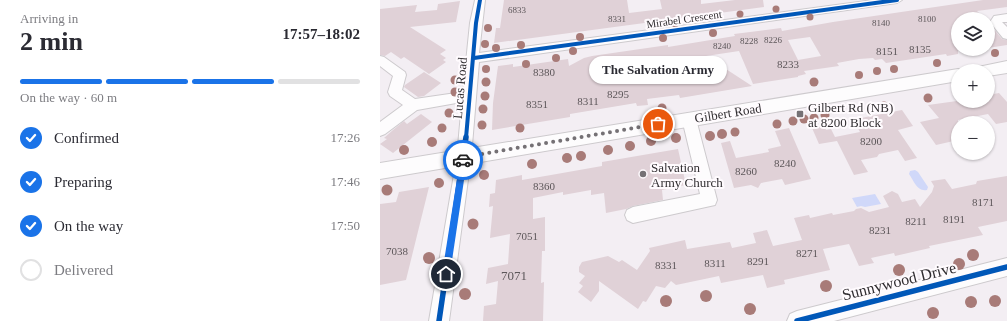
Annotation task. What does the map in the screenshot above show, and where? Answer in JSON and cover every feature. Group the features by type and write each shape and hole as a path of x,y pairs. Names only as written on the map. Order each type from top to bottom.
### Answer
{"main road":[{"path":"995,69 1007,67"},
{"name":"Gilbert Road","path":"380,171 951,76"}],"street":[{"name":"Lucas Road","path":"439,321 464,157 476,23 480,0"},
{"name":"Mirabel Crescent","path":"474,58 897,0"},
{"path":"1007,18 998,19 996,22 1007,35"},
{"path":"380,60 400,75 395,92 413,105"},
{"path":"380,130 413,105 470,96"},
{"path":"633,215 709,200 689,119"},
{"name":"Sunnywood Drive","path":"797,321 1007,267"}],"water":[{"path":"915,170 928,187 927,190 918,188 914,183 909,174 910,171"},
{"path":"875,194 881,204 857,207 852,198"}],"building":[{"path":"504,0 627,0 629,13 662,9 660,0 701,0 701,4 735,0 763,0 764,7 494,43 496,28 500,28"},
{"path":"983,0 1007,0 1007,7 977,11 978,12 951,12 951,55 947,56 946,54 886,63 882,59 859,59 837,63 839,66 804,71 806,74 798,77 753,84 739,51 706,56 752,86 680,98 679,95 647,99 648,105 637,106 636,103 570,114 570,117 492,130 493,103 498,66 513,64 513,67 568,59 569,66 584,58 592,56 668,45 668,47 735,36 734,34 781,28 782,31","holes":["810,37 821,56 798,60 788,40"]},
{"path":"460,1 456,22 410,27 446,50 440,54 446,58 443,60 446,62 429,74 404,57 401,59 391,52 385,56 380,55 380,9 417,5 415,12 437,10 438,4"},
{"path":"995,30 1002,39 1007,40 1007,45 995,47"},
{"path":"424,72 441,83 424,96 418,97 404,87"},
{"path":"999,93 1007,102 1007,122 996,124 995,116 990,116 988,114 978,116 951,116 951,142 936,145 920,122 939,118 928,105 951,102 951,108 995,108 995,94"},
{"path":"902,110 913,126 898,130 917,158 905,161 898,150 879,154 877,157 861,160 868,172 854,175 837,141 819,144 812,128 824,126 826,130 831,129 835,137 860,132 856,125 864,123 861,118"},
{"path":"421,114 432,122 393,153 380,144 387,139 384,138 404,121 407,124"},
{"path":"789,128 811,179 785,185 782,179 761,183 758,188 751,185 734,188 721,143 730,141 736,158 769,152 768,149 781,146 775,131"},
{"path":"678,149 686,185 662,190 663,200 606,213 604,193 591,195 591,190 563,195 563,192 533,198 533,219 545,217 545,251 542,251 541,283 544,282 543,321 483,321 484,306 496,304 498,281 486,284 488,268 508,264 510,234 490,238 493,206 489,207 490,194 495,193 496,180 522,175 522,180 602,166 602,162"},
{"path":"1007,176 1007,221 978,227 983,235 929,246 930,248 895,256 894,253 871,258 874,263 859,266 849,244 823,249 830,270 784,280 785,284 767,288 763,275 721,283 719,276 676,285 671,281 665,288 656,286 646,302 643,301 638,309 599,281 599,291 591,302 578,292 583,286 579,283 585,276 579,272 579,267 582,262 608,256 619,262 622,260 637,270 650,251 649,248 685,240 687,249 730,242 732,248 756,243 753,233 767,230 773,246 802,240 794,218 809,215 810,218 832,213 833,215 854,211 861,208 869,212 889,207 883,196 892,191 898,194 902,202 915,199 920,207 932,192 934,186 931,181 945,179 952,189 976,184 977,181"},
{"path":"429,187 406,280 380,285 380,204 396,202 399,192"}],"cycle path":[{"path":"439,321 464,157 476,23 480,0"},
{"path":"474,58 897,0"},
{"path":"797,321 1007,267"}],"way so far":[{"path":"463,160 464,157 658,124"}],"place":[{"name":"Gilbert Rd (NB) at 8200 Block","path":"800,114"},
{"name":"The Salvation Army","path":"658,124"},
{"name":"Salvation Army Church","path":"643,174"}],"route":[{"path":"446,274 463,160"}]}
